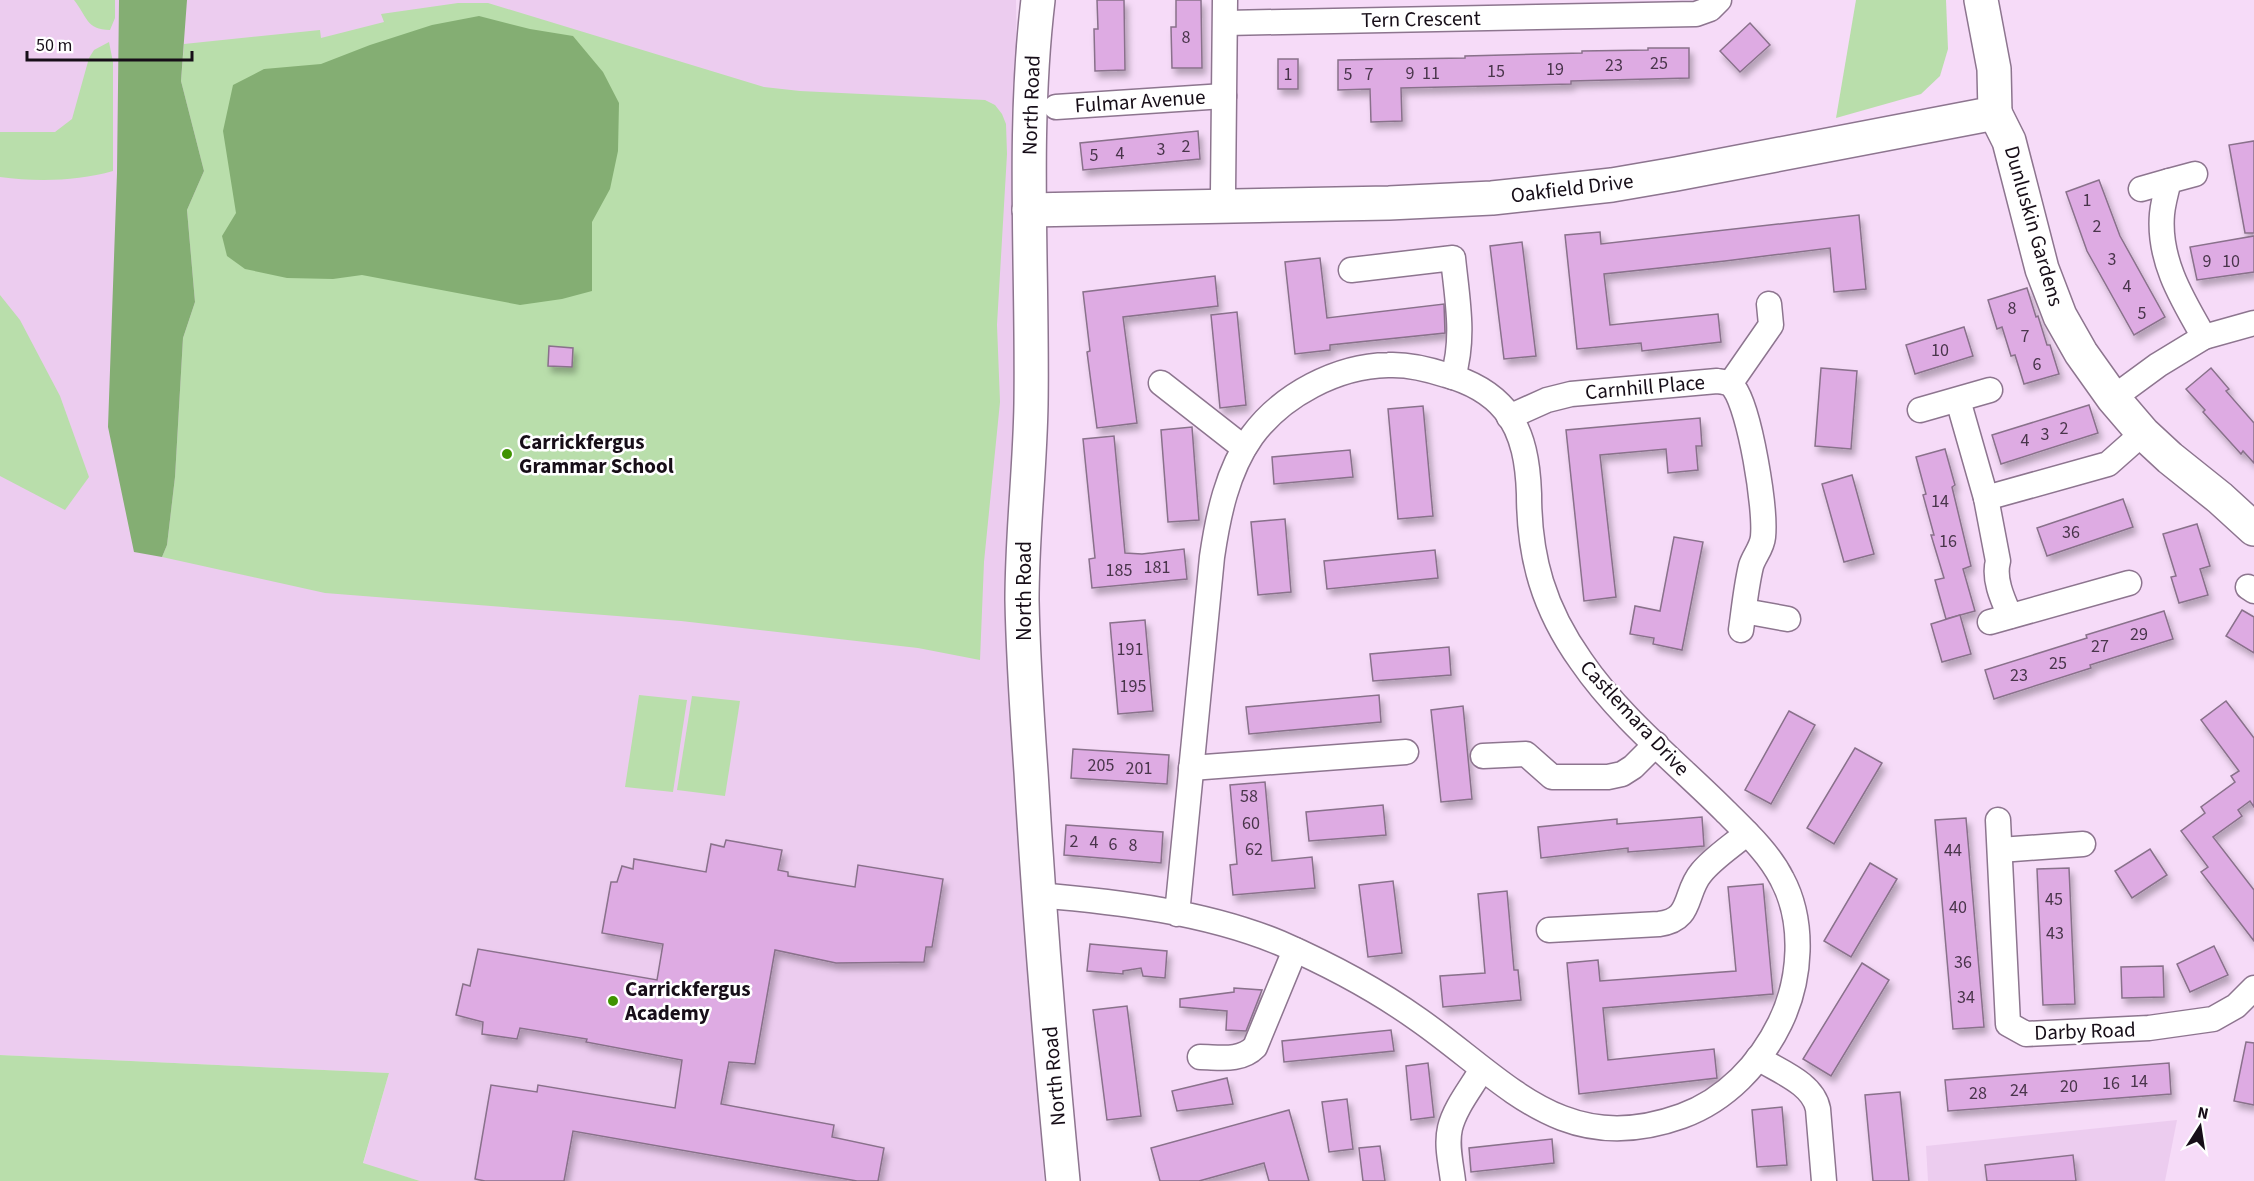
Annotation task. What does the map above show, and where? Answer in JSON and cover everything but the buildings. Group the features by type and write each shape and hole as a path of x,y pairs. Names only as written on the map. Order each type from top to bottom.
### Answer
{"street":[{"name":"North Road","path":"1038,0 1030,105 1031,406 1022,601 1038,895 1063,1181"},
{"name":"Tern Crescent","path":"1226,11 1696,14 1710,9 1719,0"},
{"path":"1981,0 1994,69 1995,113"},
{"name":"Fulmar Avenue","path":"1226,11 1223,192 1226,206"},
{"name":"Fulmar Avenue","path":"1056,107 1224,96"},
{"name":"Oakfield Drive","path":"1029,210 1389,203 1492,198 1612,185 1995,113"},
{"name":"Dunluskin Gardens","path":"1995,113 2009,141 2042,270 2054,301 2081,353 2113,398 2143,433 2254,529"},
{"path":"2141,189 2195,174"},
{"path":"2169,181 2162,214 2164,253 2180,293 2204,337"},
{"path":"1350,270 1453,258 1461,335 1454,376"},
{"path":"1730,384 1771,326 1769,304"},
{"path":"2113,398 2158,365 2204,337 2254,323"},
{"name":"Castlemara Drive","path":"1038,895 1118,904 1177,914 1249,932 1294,950 1381,995 1415,1017 1523,1100 1550,1114 1589,1125 1623,1128 1656,1124 1696,1110 1730,1088 1758,1058 1773,1036 1786,1008 1795,971 1797,942 1794,911 1785,884 1774,864 1747,833 1603,690 1565,638 1543,593 1530,541 1529,485 1525,455 1509,417 1491,397 1454,376 1421,368 1389,365 1371,366 1340,374 1315,384 1282,405 1263,423 1244,448 1229,481 1214,540 1177,914"},
{"name":"Carnhill Place","path":"1509,417 1547,400 1571,394 1719,381 1730,384 1738,398 1751,439 1758,474 1763,523 1762,544 1752,565 1743,621 1788,619"},
{"path":"1161,383 1244,448"},
{"path":"1920,410 1990,390"},
{"path":"1958,400 1986,498 1998,561 1996,567 2000,619 2128,582"},
{"path":"1986,498 2109,464 2143,433"},
{"path":"1483,756 1526,754 1552,777 1608,777 1628,772 1656,744"},
{"path":"1191,768 1406,752"},
{"name":"Darby Road","path":"1998,820 2008,1024 2026,1034 2148,1028 2213,1019 2236,1006 2254,988"},
{"path":"1549,930 1659,924 1674,920 1684,911 1692,887 1701,873 1747,833"},
{"path":"2000,850 2083,844"},
{"path":"1200,1057 1238,1057 1247,1054 1255,1047 1294,950"},
{"path":"1758,1058 1805,1088 1813,1096 1818,1108 1824,1181"},
{"path":"1453,1181 1450,1129 1454,1117 1482,1069"}],"shaded area":[{"name":"Carrickfergus Grammar School","path":"0,0 1016,0 1029,908 1044,1181 420,1181 363,1164 389,1073 0,1055"},
{"path":"2177,1120 2165,1181 1928,1181 1926,1146"}],"green space":[{"path":"74,0 115,0 115,18 110,30 91,25"},
{"path":"119,0 187,0 181,81 204,171 187,210 195,302 183,338 175,477 167,545 162,557 134,552 108,427 117,173"},
{"path":"1856,0 1946,0 1948,49 1940,76 1921,94 1836,118"},
{"path":"458,3 488,3 764,87 800,91 985,100 995,105 1006,124 1007,154 997,325 1000,402 984,562 980,660 918,648 681,621 325,593 162,557 167,545 175,477 183,338 195,302 187,210 204,171 181,81 184,44 320,30 321,38 384,22 381,14"},
{"path":"479,16 530,29 573,36 603,72 619,103 618,151 610,189 592,222 592,291 562,299 520,305 362,275 333,279 287,278 245,269 227,256 222,236 236,213 223,131 233,85 264,69 321,64 432,25"},
{"path":"109,42 113,62 113,171 57,180 0,177 0,132 55,132 72,119 89,58 94,50"},
{"path":"0,295 20,320 60,396 89,477 65,510 0,476"},
{"path":"639,695 687,700 673,792 625,787"},
{"path":"692,696 740,701 725,796 677,790"},
{"path":"0,1055 389,1073 363,1163 420,1181 0,1181"}],"place":[{"name":"Carrickfergus Grammar School","path":"507,454"},
{"name":"Carrickfergus Academy","path":"613,1001"}]}
